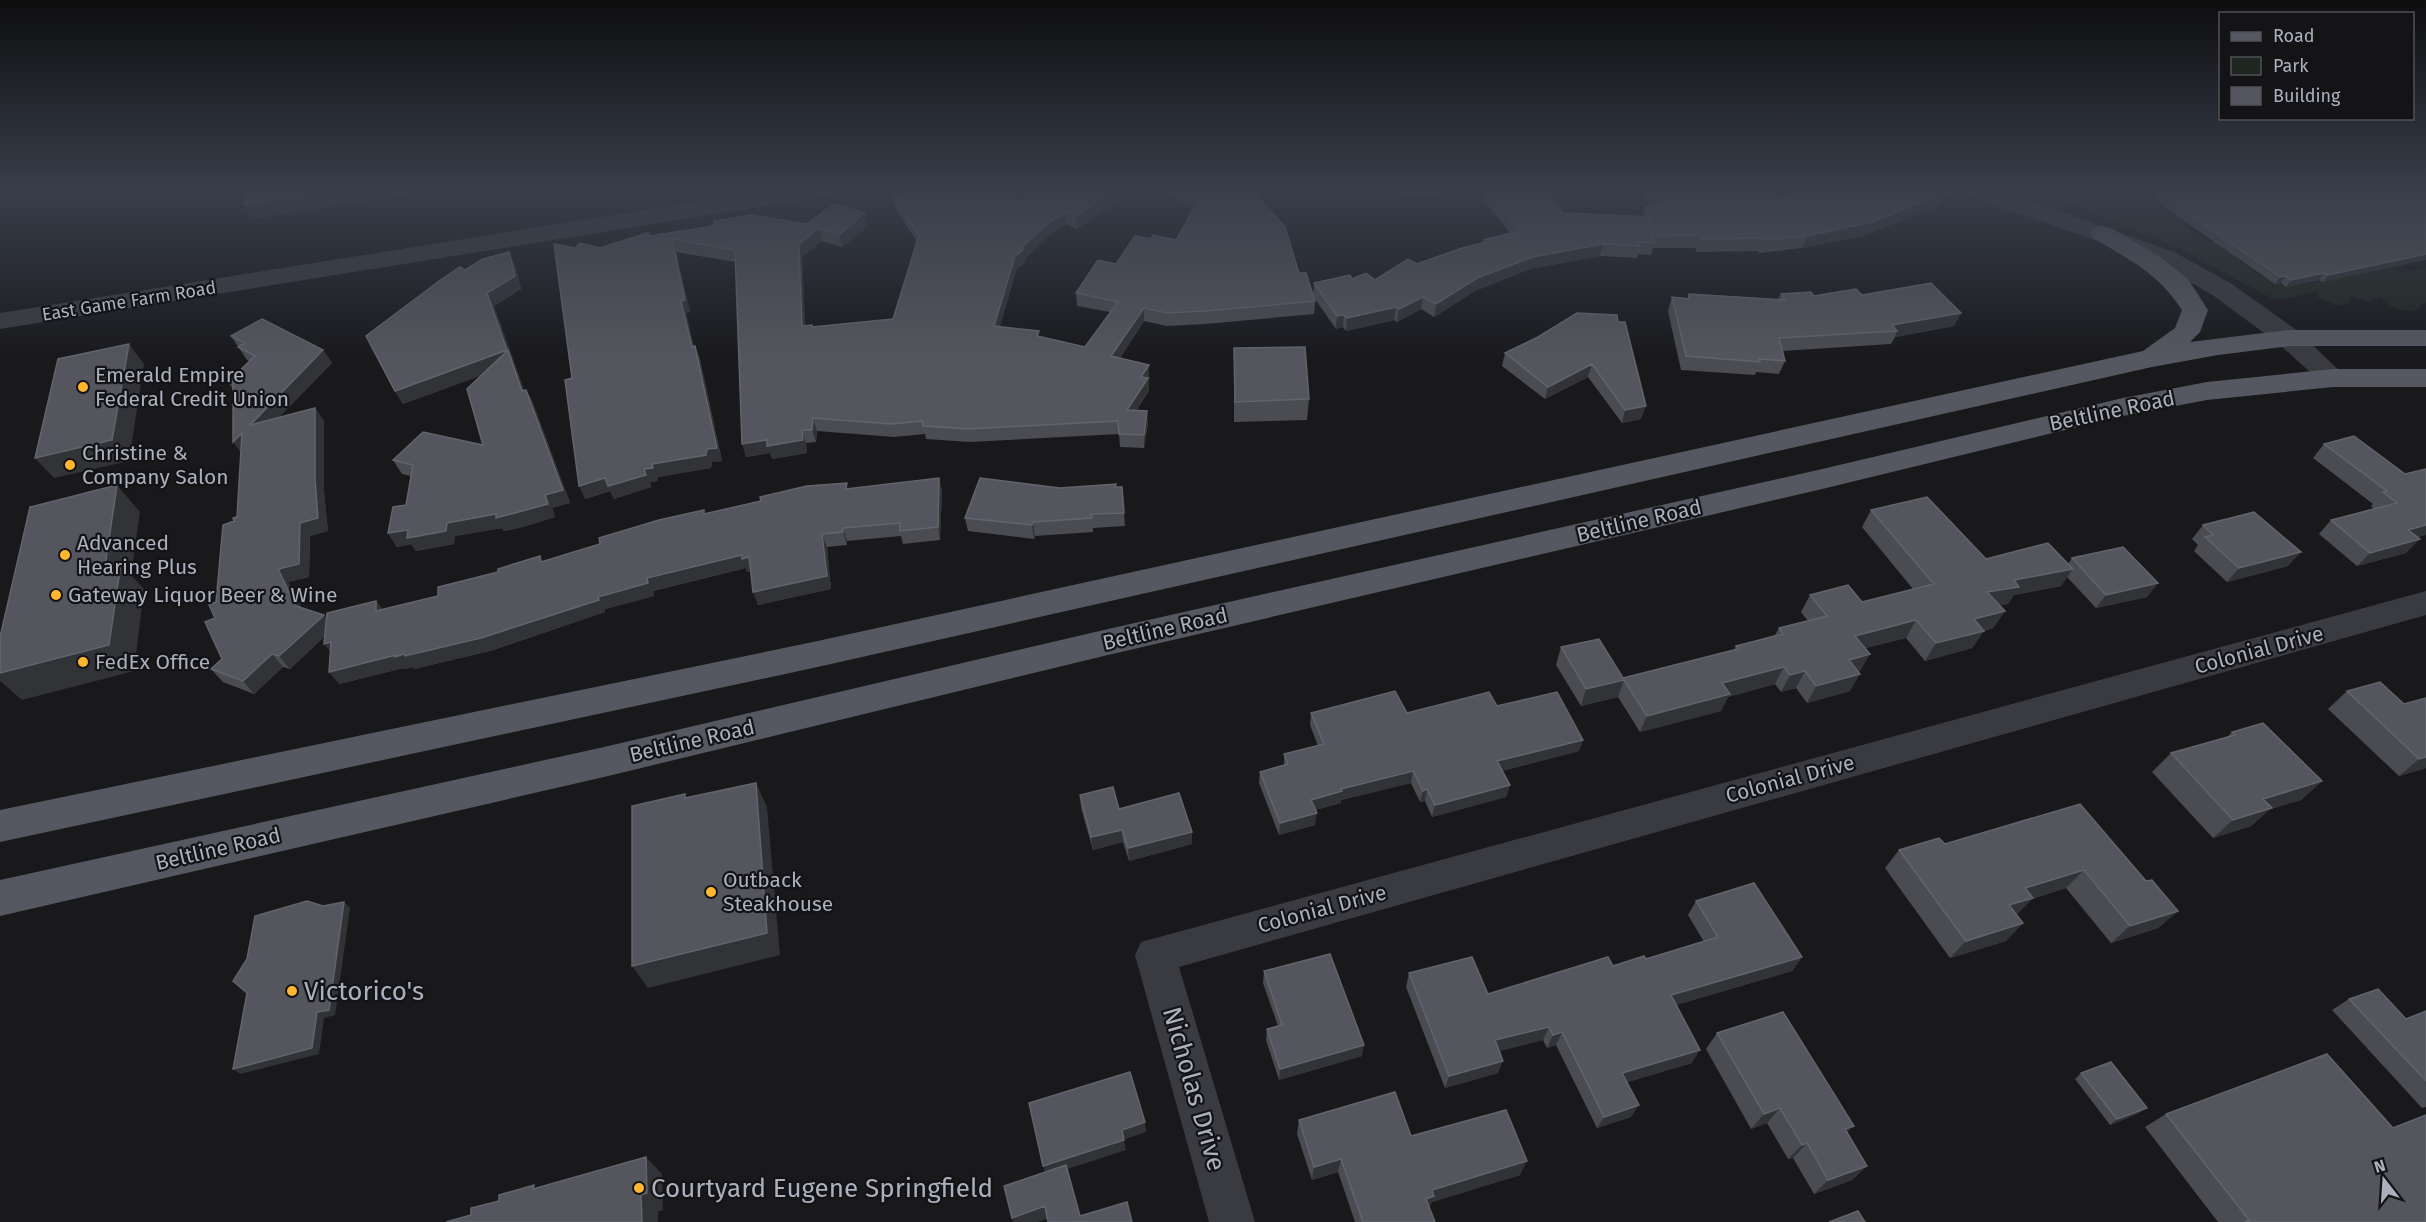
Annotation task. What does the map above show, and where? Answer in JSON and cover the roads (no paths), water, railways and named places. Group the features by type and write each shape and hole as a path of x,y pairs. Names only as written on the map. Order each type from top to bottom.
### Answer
{"main road":[{"path":"2124,246 2150,261 2179,285 2195,310 2187,332 2152,358"},
{"name":"Beltline Road","path":"0,826 801,658 2152,358 2218,346 2289,338 2426,338"},
{"name":"Beltline Road","path":"0,898 639,754 1108,642 1818,480 2123,407 2207,391 2333,378 2426,378"}],"street":[{"name":"East Game Farm Road","path":"0,321 469,246"},
{"path":"2136,246 2165,257 2223,290 2289,338 2333,378"},
{"name":"Colonial Drive","path":"1155,955 2426,603"},
{"name":"Nicholas Drive","path":"1155,955 1232,1222"}],"place":[{"name":"Emerald Empire Federal Credit Union","path":"83,387"},
{"name":"Christine & Company Salon","path":"70,465"},
{"name":"Advanced Hearing Plus","path":"65,555"},
{"name":"Gateway Liquor Beer & Wine","path":"56,595"},
{"name":"FedEx Office","path":"83,662"},
{"name":"Outback Steakhouse","path":"711,892"},
{"name":"Victorico's","path":"292,991"},
{"name":"Courtyard Eugene Springfield","path":"639,1188"}]}
